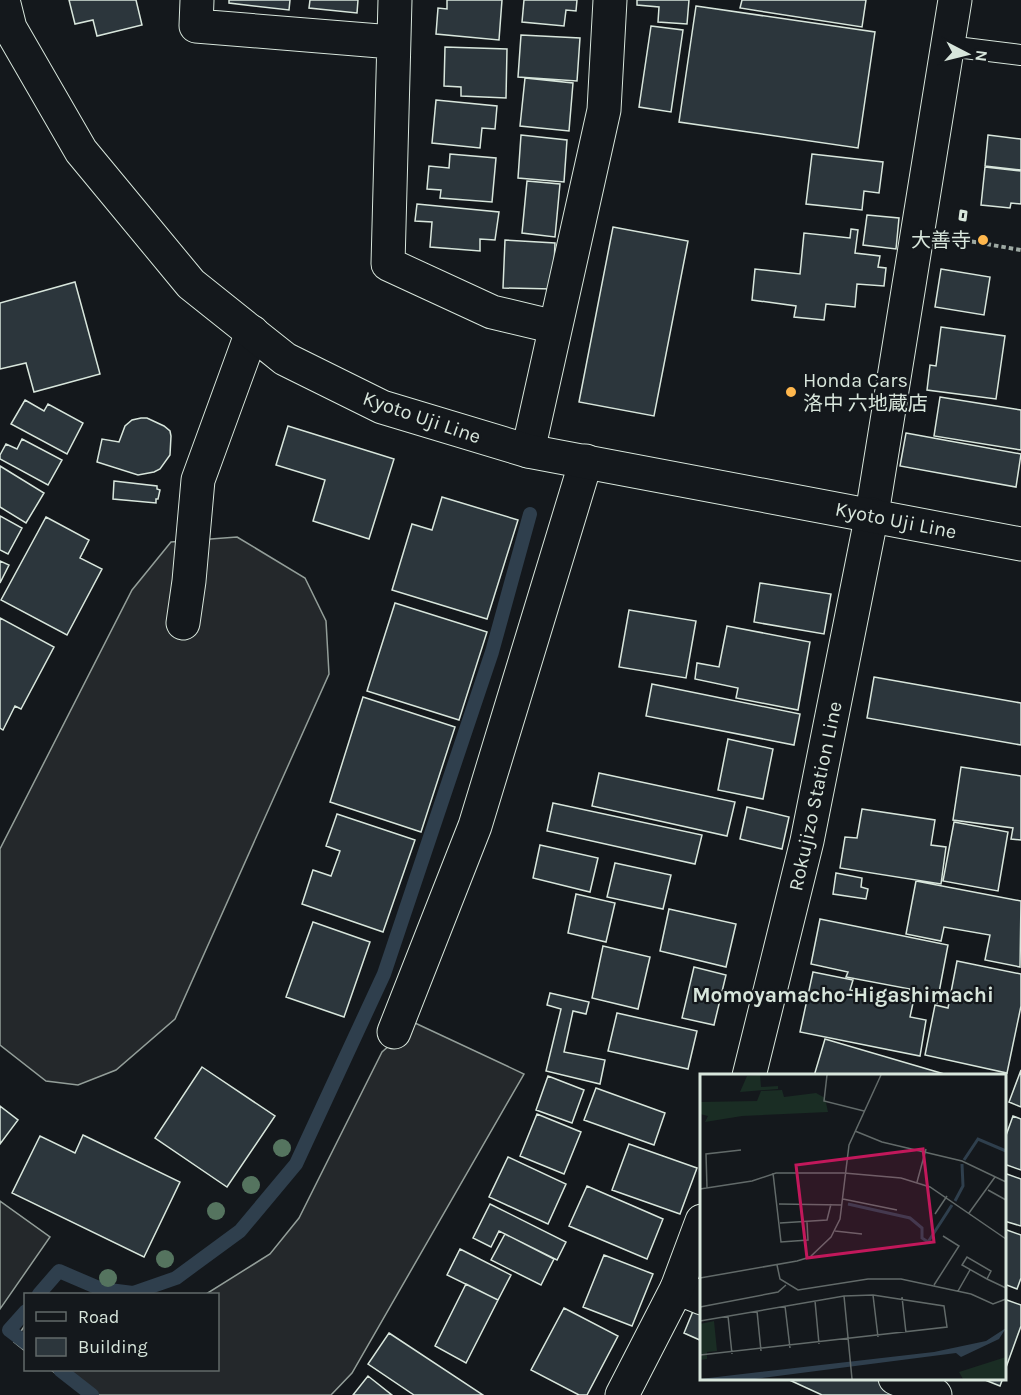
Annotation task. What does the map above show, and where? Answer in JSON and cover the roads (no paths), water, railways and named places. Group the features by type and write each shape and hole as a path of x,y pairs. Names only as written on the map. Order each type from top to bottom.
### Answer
{"street":[{"name":"Kyoto Uji Line","path":"3,0 10,28 81,151 191,284 285,359 382,407 528,451 873,514 1021,544"},
{"path":"197,0 196,26 392,42"},
{"path":"395,0 392,42 388,264 492,312 555,327"},
{"path":"528,451 604,110 610,0"},
{"name":"Rokujizo Station Line","path":"749,1074 807,841 873,514 955,0"},
{"path":"183,623 198,480 252,332"},
{"path":"394,1032 475,826 586,461"},
{"path":"622,1395 689,1293 700,1232"},
{"path":"900,1380 935,1395"}],"lane":[{"path":"948,46 1021,55"}],"waterway":[{"path":"133,1293 176,1278 240,1231 296,1164 384,974 492,652 530,514"},
{"path":"40,1293 59,1271 101,1289 133,1293"},
{"path":"24,1313 9,1330 24,1341"},
{"path":"61,1371 92,1395"}],"place":[{"name":"大善寺","path":"983,240"},
{"name":"Honda Cars 洛中 六地蔵店","path":"791,392"}],"district":[{"name":"Momoyamacho-Higashimachi","path":"843,995"}]}
